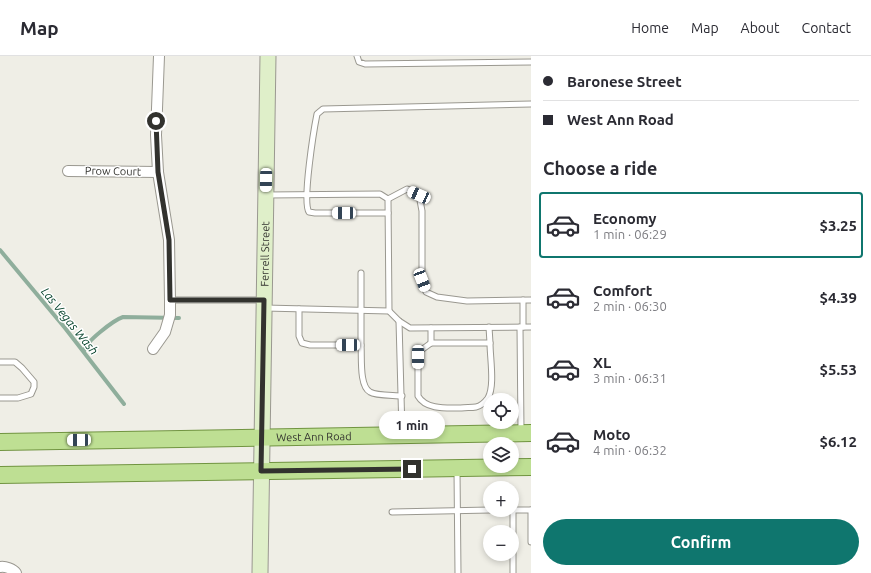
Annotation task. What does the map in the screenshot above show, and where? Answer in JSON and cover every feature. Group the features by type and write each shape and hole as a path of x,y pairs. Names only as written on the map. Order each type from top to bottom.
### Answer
{"main road":[{"name":"West Ann Road","path":"0,442 526,434"},
{"path":"0,475 531,467"}],"street":[{"path":"153,349 165,332 170,315 169,240 158,172 156,135 159,56"},
{"name":"Ferrell Street","path":"260,573 268,56"},
{"name":"Prow Court","path":"68,171 158,172"},
{"path":"0,567 15,571 16,573"}],"lane":[{"path":"357,56 359,62 365,64 531,62"},
{"path":"388,213 309,212 307,209 312,140 317,114 323,109 531,104"},
{"path":"388,198 407,189 419,195 422,211 422,280 426,292 437,298 467,301 531,300"},
{"path":"266,195 380,194 388,198"},
{"path":"388,198 389,311"},
{"path":"361,273 360,310 362,380 366,389 371,393 402,396"},
{"path":"170,300 264,304 300,309 389,311 399,321 410,328 531,327"},
{"path":"523,300 522,327 526,434"},
{"path":"300,309 299,336 302,342 310,345 361,345"},
{"path":"399,321 402,435"},
{"path":"431,343 432,328"},
{"path":"489,328 490,343 491,390 484,403 476,407 444,408 421,401 418,396 418,357 420,351 431,343 490,343"},
{"path":"0,362 15,362 34,382 34,387 31,394 18,398 0,398"},
{"path":"457,468 458,573"},
{"path":"392,512 483,510"},
{"path":"519,510 531,510 531,542"},
{"path":"512,517 513,573"}],"waterway":[{"name":"Las Vegas Wash","path":"0,250 65,328 124,404"},
{"path":"84,351 89,342 100,332 113,322 123,317 179,318"}],"route":[{"path":"156,121 158,172 169,240 170,300 264,300 261,471 412,469"}]}
